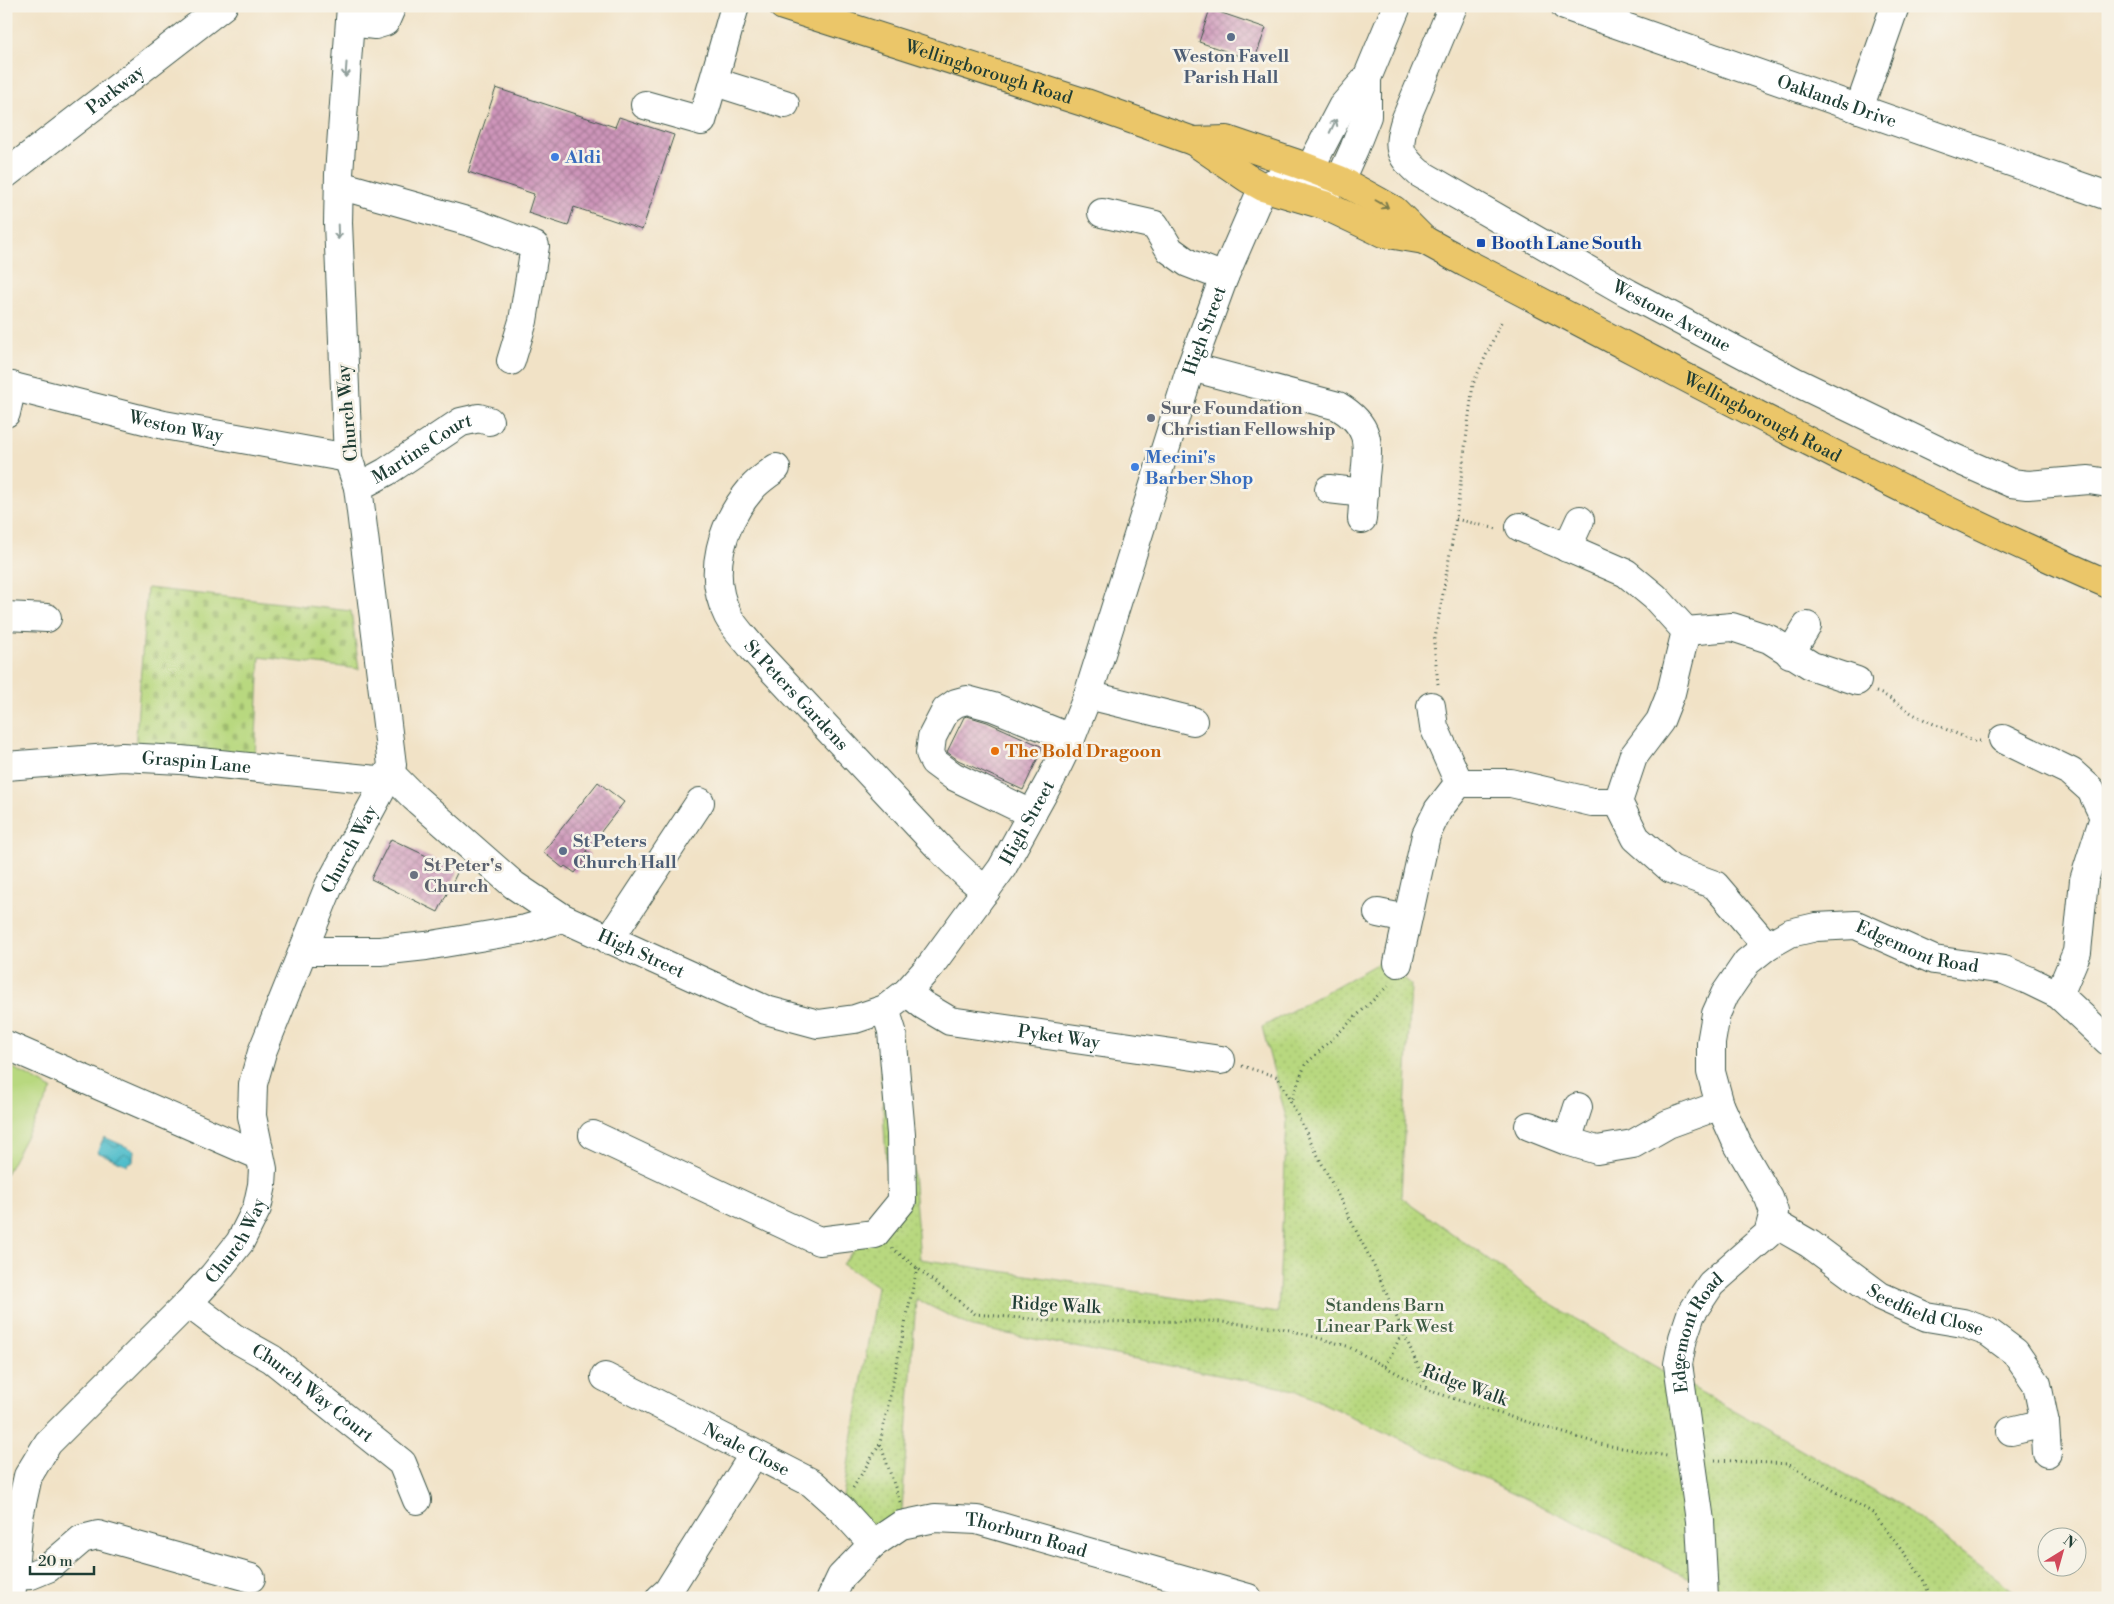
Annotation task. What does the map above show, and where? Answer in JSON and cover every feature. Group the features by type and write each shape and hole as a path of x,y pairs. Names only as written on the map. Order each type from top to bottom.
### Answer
{"main road":[{"name":"Wellingborough Road","path":"797,8 1086,103 1193,141 1247,178 1264,187 1310,200 1384,233 1424,240"},
{"name":"Wellingborough Road","path":"1193,141 1227,140 1340,180 1394,210 1424,240 1871,473 2031,551 2108,584"}],"street":[{"name":"Parkway","path":"6,174 223,6"},
{"path":"350,14 375,25 385,22 392,6"},
{"path":"645,105 706,130 715,82 735,6"},
{"path":"1310,200 1310,168 1342,107 1367,78 1397,6"},
{"name":"Westone Avenue","path":"1453,6 1404,121 1400,140 1400,153 1419,173 1637,297 1794,381 1952,457 2011,483 2028,485 2089,480 2108,483"},
{"name":"Oaklands Drive","path":"1565,6 2108,196"},
{"path":"1859,109 1895,6"},
{"name":"Church Way","path":"12,1587 19,1517 15,1490 28,1476 48,1443 188,1303 212,1276 248,1228 257,1208 262,1185 262,1169 252,1116 253,1084 262,1052 329,886 388,777 392,756 358,487 348,458 340,300 339,185 350,14"},
{"path":"1310,200 1340,180 1367,116 1367,78"},
{"path":"715,82 785,104"},
{"path":"1264,187 1310,168"},
{"path":"339,185 477,224 535,246 523,321 511,361"},
{"name":"High Street","path":"388,777 414,797 514,885 563,918 609,940 766,1010 818,1024 855,1019 884,1009 907,992 949,942 1002,868 1071,738 1088,695 1191,367 1224,277 1264,187"},
{"path":"1102,212 1155,225 1170,250 1188,263 1224,277"},
{"path":"1191,367 1338,406 1350,413 1365,434 1368,446 1363,506 1329,489"},
{"path":"6,413 9,386"},
{"name":"Weston Way","path":"9,386 164,425 348,458"},
{"name":"Martins Court","path":"358,487 386,472 461,422 479,418 489,421"},
{"name":"St Peters Gardens","path":"776,468 753,487 730,520 719,553 717,586 728,617 754,650 933,842 986,891"},
{"path":"1567,548 1580,520"},
{"path":"1520,526 1626,573 1654,597 1686,631"},
{"path":"6,616 47,618"},
{"path":"1790,654 1807,626"},
{"path":"1686,631 1732,627 1769,639 1790,654 1812,666 1857,681"},
{"path":"1686,631 1671,693 1660,721 1633,757 1618,802 1636,838 1671,869 1715,885 1767,946"},
{"path":"1088,695 1193,721"},
{"path":"1032,814 953,776 934,762 930,753 932,737 946,710 956,703 967,700 993,707 1071,738"},
{"path":"1431,706 1434,727 1459,783"},
{"path":"2002,739 2071,772 2091,790 2106,817 2084,880 2077,952 2059,995"},
{"name":"Graspin Lane","path":"6,766 122,757 388,777"},
{"path":"1459,783 1511,784 1592,802 1618,802"},
{"path":"1398,962 1426,835 1438,810 1459,783"},
{"path":"609,940 700,802"},
{"path":"1378,913 1407,919"},
{"path":"303,951 380,951 426,946 526,929 563,918"},
{"name":"Edgemont Road","path":"1704,1598 1700,1521 1678,1364 1682,1338 1691,1314 1711,1284 1768,1234 1774,1212 1769,1198 1737,1143 1720,1105 1711,1072 1710,1043 1716,1014 1725,994 1747,962 1767,946 1790,933 1816,927 1856,925 1934,960 2004,970 2059,995 2108,1041"},
{"name":"Pyket Way","path":"907,992 923,1006 950,1021 1221,1060"},
{"path":"593,1136 819,1241 875,1234 902,1202 901,1134 894,1044 892,1031 884,1009"},
{"path":"6,1045 258,1155"},
{"path":"1529,1126 1597,1150 1633,1144 1668,1124 1720,1105"},
{"path":"1567,1141 1578,1107"},
{"name":"Seedfield Close","path":"1772,1222 1810,1244 1880,1296 1927,1317 1964,1323 1988,1332 2015,1352 2037,1384 2045,1423 2047,1454"},
{"name":"Church Way Court","path":"188,1303 233,1337 272,1358 402,1463 417,1500"},
{"name":"Neale Close","path":"605,1377 812,1484 841,1509 873,1544"},
{"path":"2011,1431 2045,1423"},
{"path":"660,1598 668,1591 754,1454"},
{"name":"Thorburn Road","path":"832,1598 841,1577 873,1544 901,1525 935,1518 977,1520 1248,1598"},
{"path":"12,1587 31,1575 48,1568 82,1539 98,1535 251,1578"}],"path":[{"path":"1431,706 1440,702 1434,644 1456,519 1473,384 1502,320"},
{"path":"1456,519 1501,530 1520,526"},
{"path":"1857,681 1857,687 1886,695 1912,713 1974,742 2002,739"},
{"path":"1290,1102 1305,1065 1390,987 1398,962"},
{"path":"1221,1060 1278,1077 1376,1272 1428,1390"},
{"name":"Ridge Walk","path":"875,1234 975,1314 1064,1322 1212,1321 1282,1328 1347,1346 1428,1390 1600,1444 1690,1459 1788,1464 1873,1513 1922,1577 1931,1598"},
{"path":"841,1509 880,1443 917,1268"},
{"path":"1385,1366 1403,1332"},
{"path":"880,1443 908,1524"}],"green space":[{"path":"147,588 351,611 359,669 260,657 255,757 135,750"},
{"name":"Standens Barn Linear Park West","path":"1382,961 1411,985 1401,1197 1551,1304 1651,1364 1900,1505 2023,1598 1729,1598 1584,1526 1295,1390 972,1327 916,1299 901,1525 873,1544 841,1509 877,1286 842,1264 889,1208 880,1060 902,1039 920,1259 1278,1313 1287,1121 1262,1027"},
{"path":"6,1064 52,1089 6,1174"}],"water":[{"path":"104,1137 134,1150 133,1161 127,1165 97,1152"}],"building":[{"path":"1210,9 1266,28 1254,61 1199,42"},
{"path":"496,88 615,127 619,117 674,135 642,230 574,207 568,226 528,213 534,194 468,172"},
{"name":"The Bold Dragoon","path":"967,716 987,722 1043,747 1023,790 958,760 947,752 964,717"},
{"path":"598,782 624,802 586,851 590,854 575,873 565,866 563,868 543,852"},
{"name":"St Peter's Church","path":"391,839 458,871 438,912 371,879"}],"place":[{"name":"Weston Favell Parish Hall","path":"1231,37"},
{"name":"Aldi","path":"555,157"},
{"name":"Booth Lane South","path":"1481,243"},
{"name":"Sure Foundation Christian Fellowship","path":"1151,418"},
{"name":"Mecini's Barber Shop","path":"1135,467"},
{"name":"The Bold Dragoon","path":"995,751"},
{"name":"St Peters Church Hall","path":"563,851"},
{"name":"St Peter's Church","path":"414,875"}]}
